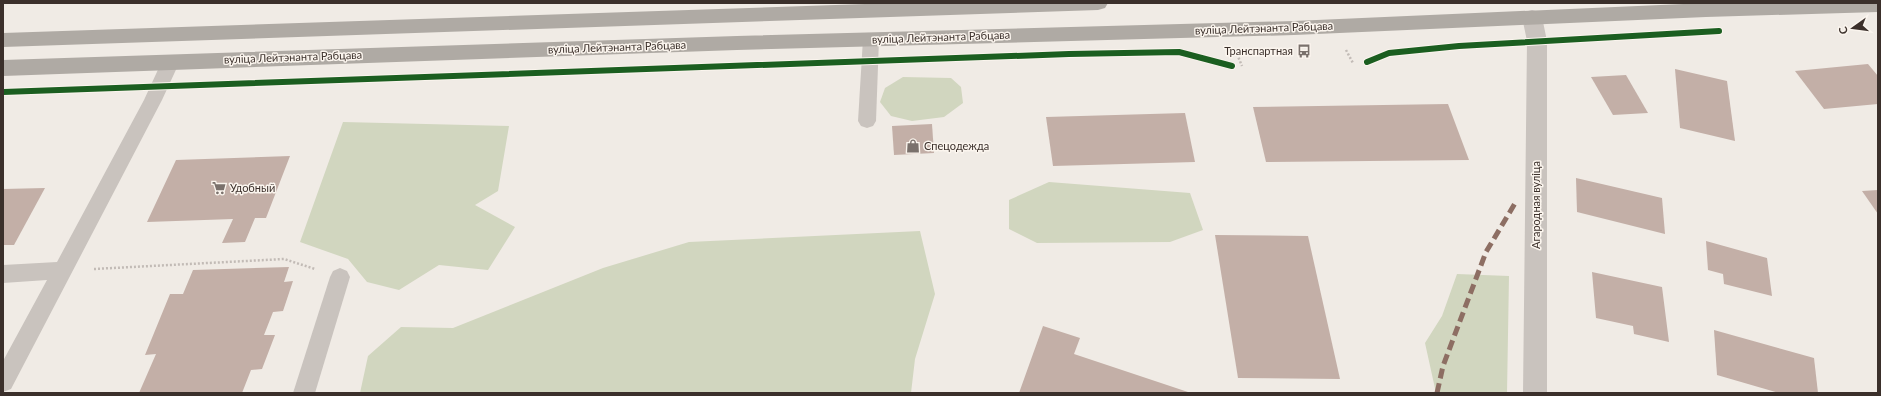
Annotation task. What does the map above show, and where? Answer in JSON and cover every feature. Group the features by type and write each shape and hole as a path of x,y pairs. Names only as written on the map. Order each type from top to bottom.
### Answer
{"highway":[{"path":"3,40 869,7 1098,3"},
{"name":"вуліца Лейтэнанта Рабцава","path":"3,68 171,61 871,39 1294,28 1532,17 1878,5"}],"street":[{"name":"Агародная вуліца","path":"1532,17 1537,41 1535,393"}],"lane":[{"path":"867,121 871,39"},
{"path":"3,382 153,100 171,61"},
{"path":"3,274 62,270"},
{"path":"304,393 340,277"}],"path":[{"path":"62,270 284,259 340,277"}],"green space":[{"path":"903,77 951,78 961,87 963,103 944,117 912,121 891,116 880,102 885,88"},
{"path":"343,122 509,126 498,191 475,205 515,227 488,270 439,265 399,290 367,282 348,259 300,242"},
{"path":"1049,182 1190,193 1203,230 1170,242 1037,243 1009,229 1009,200"},
{"path":"920,231 935,294 915,359 911,393 360,393 368,356 401,327 453,328 603,268 689,242"},
{"path":"1457,274 1509,276 1507,393 1436,393 1425,343 1442,316"}],"building":[{"path":"1868,64 1878,76 1878,104 1824,109 1795,71"},
{"path":"1675,69 1727,81 1735,141 1680,128"},
{"path":"1626,75 1648,113 1613,115 1591,77"},
{"path":"1448,104 1469,160 1266,162 1253,107"},
{"path":"1185,113 1195,162 1053,166 1046,117"},
{"name":"Спецодежда","path":"932,124 934,153 894,155 892,126"},
{"path":"290,156 266,218 255,218 245,242 222,243 233,219 147,222 176,160"},
{"path":"1576,178 1662,198 1665,234 1577,212"},
{"path":"45,188 14,245 3,245 3,189"},
{"path":"1878,190 1878,214 1862,191"},
{"path":"1215,235 1308,236 1340,379 1238,378"},
{"path":"1706,241 1767,258 1772,296 1724,284 1723,274 1708,270"},
{"path":"289,267 284,282 293,281 283,311 273,312 264,335 275,335 262,369 251,370 242,393 139,393 156,354 145,355 170,294 183,294 193,270"},
{"path":"1592,272 1662,287 1669,342 1634,334 1633,326 1596,318"},
{"path":"1043,326 1080,338 1074,354 1191,393 1019,393"},
{"path":"1714,330 1814,358 1818,393 1779,393 1717,375"}],"marked path":[{"path":"1437,393 1443,366 1486,252 1517,200"}],"cycle path":[{"path":"1367,62 1389,53 1459,46 1719,31"},
{"path":"3,92 1069,54 1179,52 1232,66"}],"place":[{"name":"Транспартная","path":"1304,51"},
{"name":"Спецодежда","path":"913,146"},
{"name":"Удобный","path":"219,188"}]}
